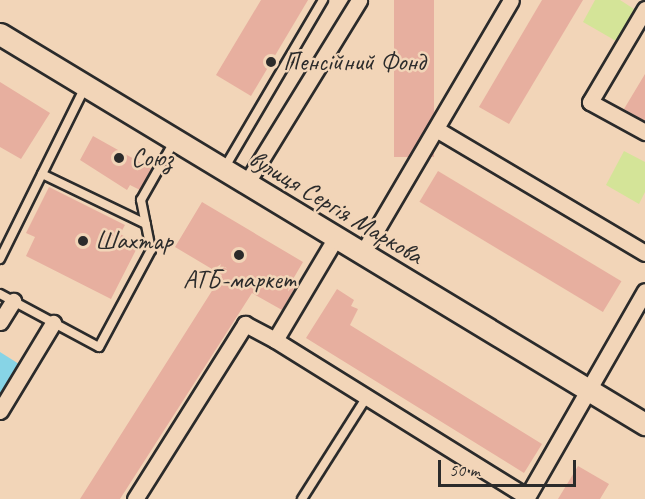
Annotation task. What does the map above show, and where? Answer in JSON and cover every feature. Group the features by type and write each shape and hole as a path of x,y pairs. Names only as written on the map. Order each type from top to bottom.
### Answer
{"street":[{"path":"246,184 358,0"},
{"path":"362,254 511,0"},
{"path":"645,9 591,102 645,132"},
{"name":"вулиця Сергія Маркова","path":"0,34 589,393 645,424"},
{"path":"436,129 645,253"},
{"path":"275,340 335,238"},
{"path":"135,499 245,324 275,340 527,498 589,393 645,291"},
{"path":"0,322 7,297"},
{"path":"0,411 53,323"}],"lane":[{"path":"223,170 323,0"},
{"path":"0,259 86,86"},
{"path":"7,297 99,347 151,250 141,200 175,140"},
{"path":"42,174 146,224"},
{"path":"302,499 366,398"}],"green space":[{"path":"595,0 620,0 634,9 616,41 583,22"},
{"path":"624,151 645,162 645,192 639,204 606,185"}],"water":[{"path":"0,352 19,364 0,394"}],"building":[{"path":"261,0 308,0 251,96 216,75"},
{"path":"394,0 434,0 434,157 394,157"},
{"path":"542,0 583,0 509,124 479,107"},
{"path":"645,74 645,121 624,109"},
{"path":"0,82 50,113 21,159 0,147"},
{"name":"Союз","path":"93,136 152,169 140,190 130,185 127,190 80,160"},
{"path":"438,171 621,281 603,312 419,202"},
{"name":"Шахтар","path":"49,187 125,225 120,234 139,244 111,299 26,256 35,237 26,233"},
{"path":"202,202 303,262 289,286 294,289 282,310 252,293 120,499 80,499 222,275 175,247"},
{"path":"337,289 354,300 351,306 358,309 350,325 542,444 524,473 306,338"},
{"path":"578,466 609,484 600,499 558,499"}],"place":[{"name":"Пенсійний Фонд","path":"271,62"},
{"name":"Союз","path":"119,158"},
{"name":"Шахтар","path":"83,241"},
{"name":"АТБ-маркет","path":"239,255"}]}
